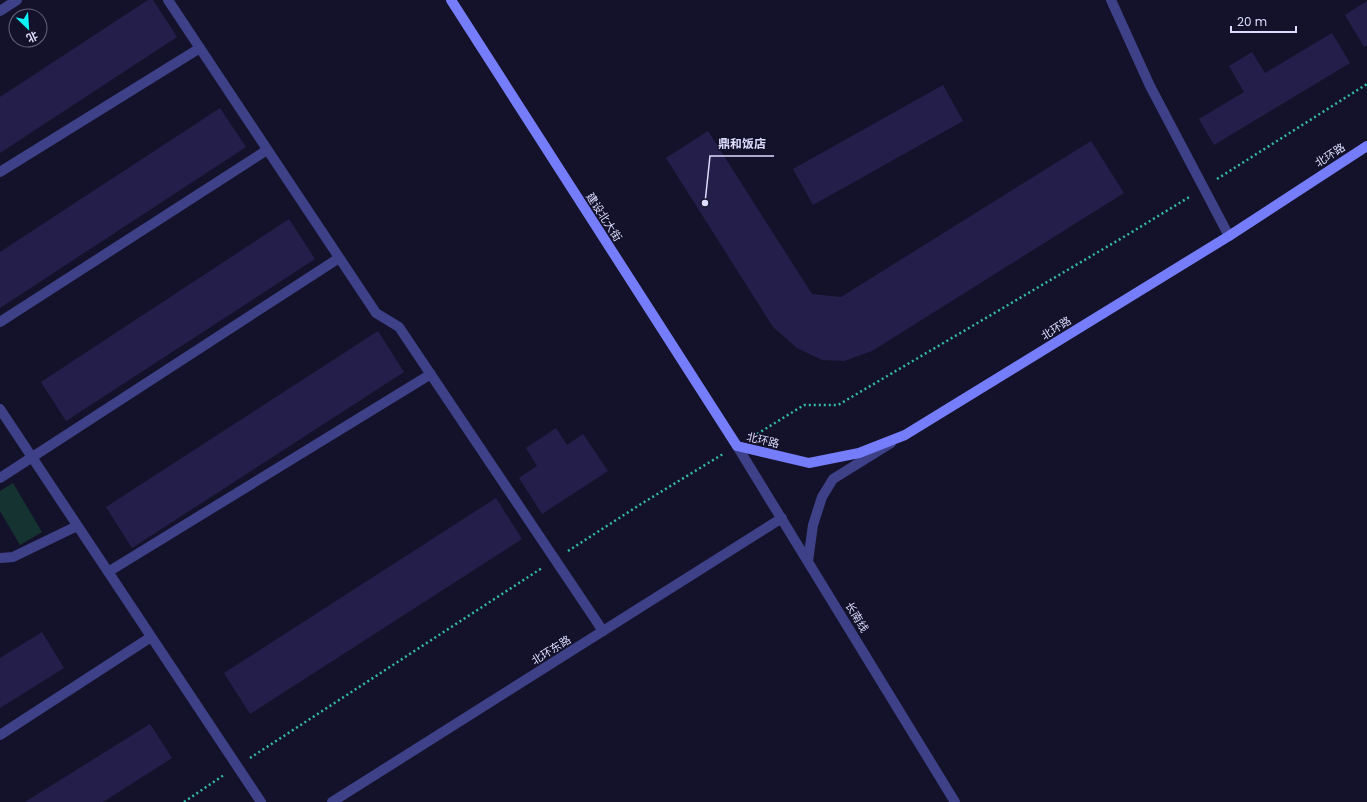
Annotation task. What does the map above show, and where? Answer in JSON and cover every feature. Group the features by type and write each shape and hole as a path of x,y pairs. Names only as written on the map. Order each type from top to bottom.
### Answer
{"main road":[{"name":"建设北大街","path":"451,0 737,446"},
{"name":"北环路","path":"737,446 809,463 859,453 905,435 1229,236 1367,146"}],"street":[{"path":"0,11 17,0"},
{"path":"168,0 376,313 399,327 603,631"},
{"path":"1113,1 1150,86 1229,236"},
{"path":"0,172 200,48"},
{"path":"0,322 267,150"},
{"path":"0,478 339,258"},
{"path":"108,572 431,374"},
{"path":"0,409 261,802"},
{"path":"808,561 813,525 822,497 833,478 905,435"},
{"name":"长南线","path":"737,446 955,802"},
{"name":"北环东路","path":"332,802 782,518"},
{"path":"0,558 13,557 77,526"},
{"path":"0,735 151,637"}],"green space":[{"path":"13,483 42,532 20,545 0,511 0,491"}],"building":[{"path":"148,0 153,0 177,37 0,153 0,97"},
{"path":"1367,1 1367,45 1364,47 1345,15"},
{"path":"1332,33 1350,63 1214,145 1199,119 1244,92 1229,66 1252,52 1265,73"},
{"path":"943,85 963,121 813,205 793,169"},
{"path":"220,108 246,147 0,308 0,252"},
{"path":"708,131 812,294 841,297 1091,141 1124,193 872,351 844,361 822,360 797,348 773,327 666,158"},
{"path":"289,219 315,259 66,421 41,382"},
{"path":"378,331 404,372 132,548 106,507"},
{"path":"556,428 567,445 583,434 608,471 542,514 519,478 537,466 526,448"},
{"path":"496,498 522,539 250,714 224,673"},
{"path":"42,632 64,668 0,708 0,658"},
{"path":"150,724 172,758 103,802 25,802"}],"place":[{"name":"鼎和饭店","path":"705,203"}]}
